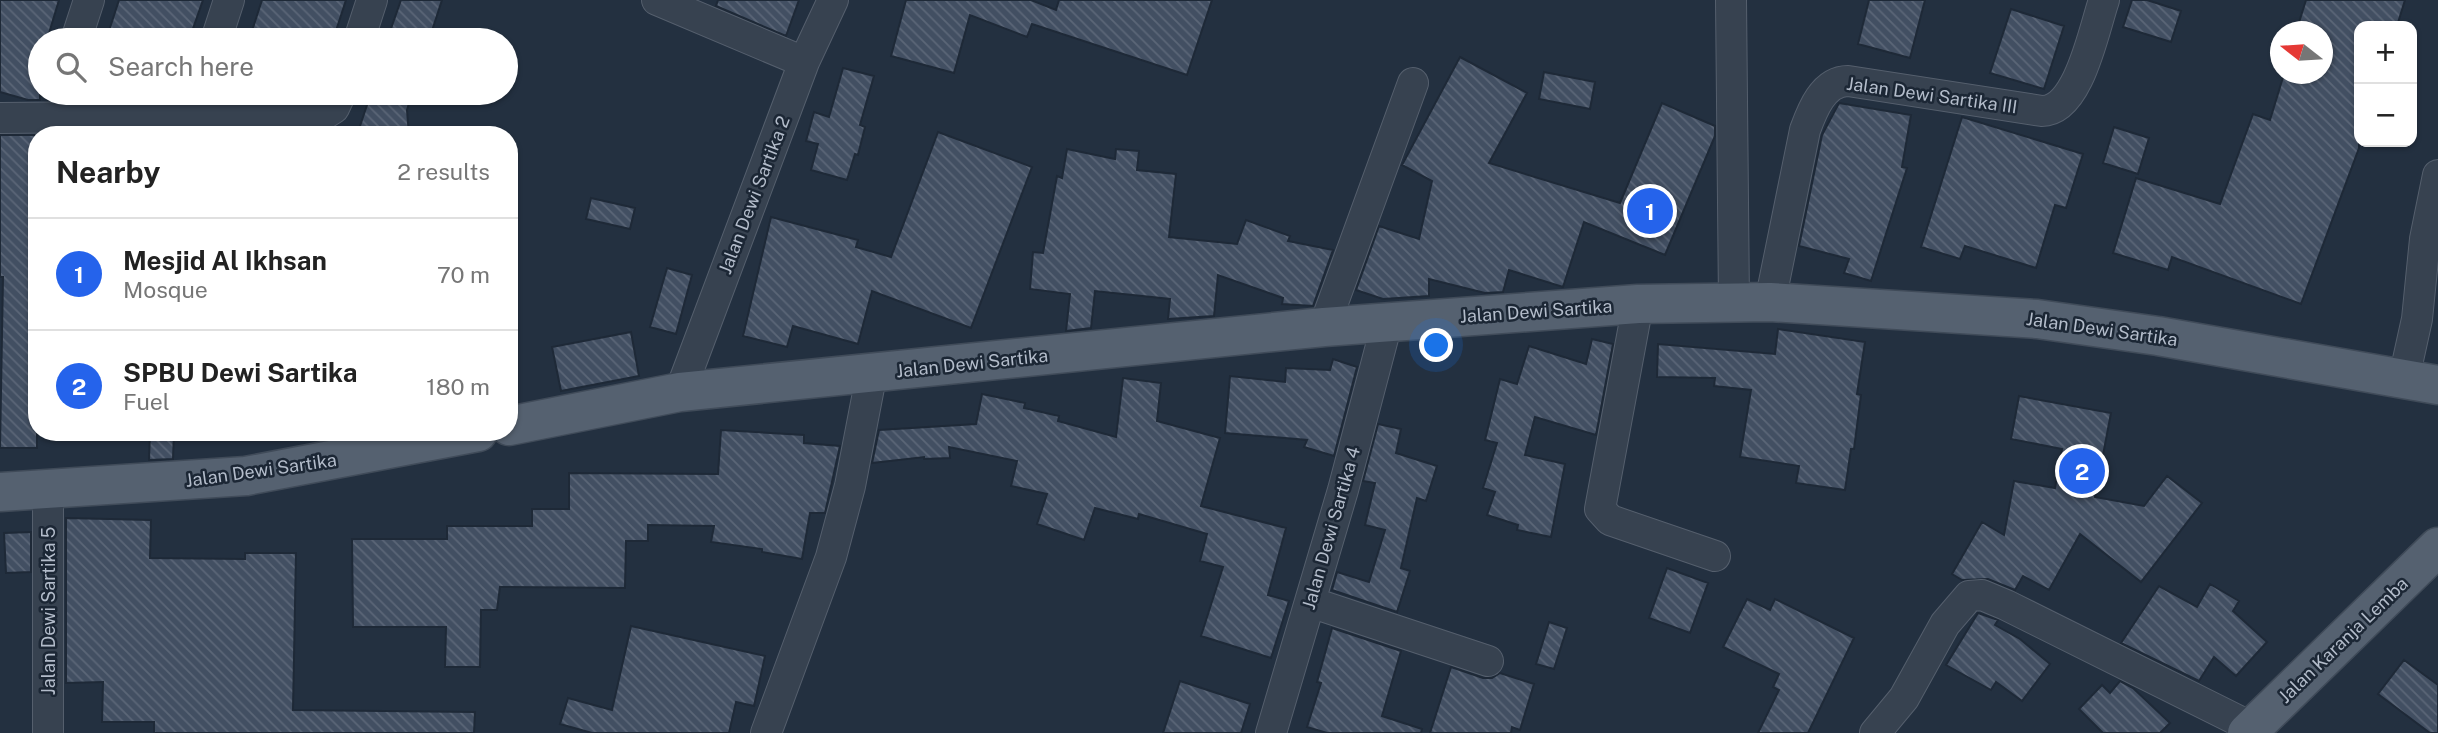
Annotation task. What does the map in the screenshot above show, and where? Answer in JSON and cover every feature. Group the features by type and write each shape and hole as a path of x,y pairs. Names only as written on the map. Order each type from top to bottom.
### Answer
{"main road":[{"name":"Jalan Dewi Sartika","path":"518,424 680,392 1324,327 1638,304 1752,303 2038,319 2421,381"},
{"name":"Jalan Dewi Sartika","path":"0,492 246,475 403,441"},
{"name":"Jalan Karanja Lemba","path":"2250,730 2438,547"}],"street":[{"path":"80,28 89,0"},
{"path":"220,28 229,0"},
{"path":"363,28 372,0"},
{"path":"657,0 804,62"},
{"name":"Jalan Dewi Sartika 2","path":"680,392 804,62 833,0"},
{"path":"1731,0 1752,303"},
{"name":"Jalan Dewi Sartika III","path":"1752,303 1805,130 1812,110 1825,91 1836,83 1847,81 2042,110 2056,109 2070,94 2077,80 2104,0"},
{"path":"1324,327 1413,83"},
{"path":"0,117 55,105 195,105 323,115 335,105"},
{"path":"2421,381 2417,319 2425,239 2438,175"},
{"path":"1638,304 1600,509 1610,520 1715,556"},
{"name":"Jalan Dewi Sartika 4","path":"1271,733 1387,323"},
{"path":"766,733 831,557 872,372"},
{"name":"Jalan Dewi Sartika 5","path":"48,489 48,733"},
{"path":"1875,733 1905,698 1945,624 1969,596 1975,594 2006,605 2250,730"},
{"path":"1310,602 1488,661"}],"building":[{"path":"0,0 59,0 51,28 28,28 28,100 0,92"},
{"path":"119,0 203,0 193,28 110,28"},
{"path":"262,0 346,0 337,28 253,28"},
{"path":"401,0 442,0 433,28 391,28"},
{"path":"718,0 799,0 786,36 716,6"},
{"path":"906,0 1031,0 1056,10 1059,0 1212,0 1187,75 1032,24 1027,37 970,15 954,73 891,56"},
{"path":"1869,0 1925,0 1910,58 1858,44"},
{"path":"2132,0 2147,0 2181,11 2171,42 2123,27"},
{"path":"2306,0 2405,0 2399,21 2354,21 2354,147 2359,148 2301,304 2172,257 2168,270 2113,253 2136,178 2220,204 2253,114 2270,120 2281,84 2333,84 2333,21 2299,21"},
{"path":"2011,9 2064,26 2044,89 1990,73"},
{"path":"1460,57 1527,93 1489,163 1620,203 1662,103 1715,126 1715,136 1665,255 1584,222 1563,287 1509,270 1503,292 1485,293 1429,279 1429,296 1383,299 1356,290 1379,226 1419,239 1432,181 1402,165"},
{"path":"843,68 874,76 860,125 865,127 858,155 855,154 847,180 811,170 818,144 806,141 814,112 829,117"},
{"path":"1544,72 1595,82 1590,109 1539,99"},
{"path":"1839,103 1911,115 1902,167 1907,168 1871,281 1844,273 1849,259 1799,246 1822,135"},
{"path":"367,105 408,105 408,126 360,126"},
{"path":"1962,117 2083,154 2066,208 2055,205 2036,268 1965,246 1960,259 1921,247"},
{"path":"2114,127 2149,138 2138,174 2103,163"},
{"path":"938,132 1032,167 971,328 872,291 858,344 793,326 787,347 743,336 771,217 858,240 856,247 891,257"},
{"path":"0,135 28,135 28,441 37,441 37,448 0,448 3,277 0,277"},
{"path":"1067,149 1115,159 1116,149 1139,151 1137,170 1176,174 1169,237 1237,244 1246,220 1290,236 1288,241 1333,250 1313,306 1282,304 1283,298 1218,275 1214,316 1168,319 1170,299 1095,291 1091,328 1066,331 1070,294 1030,289 1033,252 1043,253 1057,176 1062,178"},
{"path":"591,198 635,208 630,229 586,219"},
{"path":"667,268 692,275 676,334 650,327"},
{"path":"1778,329 1865,342 1857,394 1861,395 1854,449 1851,449 1845,490 1796,483 1799,466 1740,457 1751,390 1714,386 1715,378 1657,377 1658,344 1775,354"},
{"path":"631,332 639,376 561,391 552,347"},
{"path":"1592,339 1613,344 1596,435 1535,417 1525,455 1565,464 1551,537 1517,530 1518,525 1487,515 1495,492 1483,488 1497,443 1485,440 1500,379 1517,384 1529,346 1586,364"},
{"path":"1333,359 1357,367 1334,456 1304,447 1307,440 1225,433 1230,376 1285,382 1286,368 1330,370"},
{"path":"1123,378 1161,383 1157,421 1220,438 1201,506 1286,528 1268,595 1289,601 1271,658 1201,636 1223,567 1200,561 1207,534 1139,514 1138,519 1095,508 1084,540 1037,524 1047,494 1011,486 1017,461 949,447 950,458 924,457 872,463 879,430 976,424 982,394 1025,403 1024,408 1059,416 1058,421 1116,437"},
{"path":"2019,396 2111,413 2095,497 2144,506 2167,476 2202,503 2141,582 2080,534 2049,590 2023,576 2015,590 1988,579 1962,580 1952,574 1982,522 2004,535 2014,481 2055,488 2062,449 2011,439"},
{"path":"1378,424 1401,429 1396,453 1437,466 1426,501 1417,498 1401,568 1410,571 1397,612 1332,590 1337,572 1369,582 1385,530 1365,525 1375,483 1363,481"},
{"path":"721,430 804,435 804,443 840,446 825,513 810,513 802,559 762,552 762,549 711,542 714,526 648,525 648,541 626,541 625,588 500,587 497,610 481,610 480,667 445,667 446,627 353,627 352,539 447,539 447,526 532,526 532,509 569,509 569,473 718,474"},
{"path":"150,441 174,441 173,459 149,460"},
{"path":"66,518 151,520 150,558 245,559 245,553 296,553 293,710 475,712 474,733 154,733 154,722 102,722 103,682 66,683"},
{"path":"31,532 31,572 6,573 4,533"},
{"path":"1667,568 1708,583 1690,633 1649,618"},
{"path":"2210,584 2239,601 2233,611 2267,642 2236,676 2214,657 2199,681 2121,643 2159,586 2197,607"},
{"path":"1747,599 1770,610 1775,599 1854,638 1808,733 1758,733 1779,690 1773,687 1779,674 1723,647"},
{"path":"1978,613 1998,620 1995,625 2020,639 2050,664 2022,701 1996,682 1991,690 1946,665"},
{"path":"1549,622 1567,628 1554,669 1536,664"},
{"path":"631,626 765,656 754,706 736,702 729,733 592,733 560,724 568,698 612,710"},
{"path":"1332,628 1401,651 1382,716 1422,729 1421,733 1327,733 1307,727 1321,683 1317,682"},
{"path":"2404,660 2438,685 2438,733 2430,733 2378,694"},
{"path":"1451,667 1483,678 1492,678 1500,673 1534,684 1520,730 1512,727 1511,733 1430,733"},
{"path":"1180,681 1250,704 1241,733 1163,733"},
{"path":"2120,681 2133,688 2170,723 2160,733 2103,733 2079,709 2102,685 2110,693"}],"place":[{"name":"Mesjid Al Ikhsan","path":"1650,211"},
{"name":"SPBU Dewi Sartika","path":"2082,471"}]}
